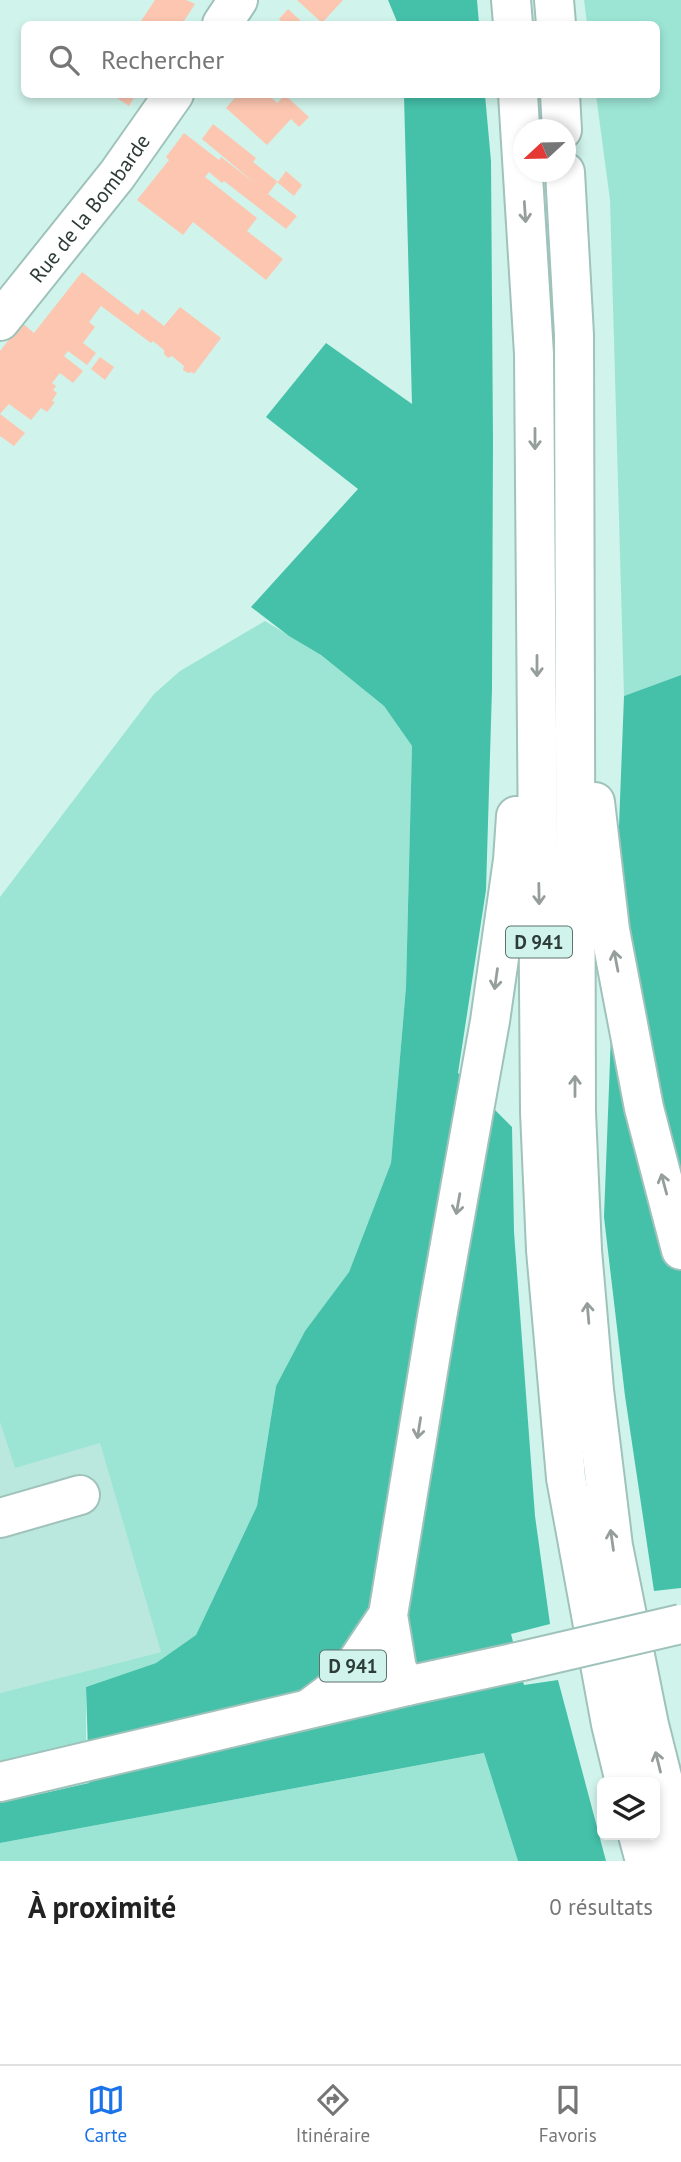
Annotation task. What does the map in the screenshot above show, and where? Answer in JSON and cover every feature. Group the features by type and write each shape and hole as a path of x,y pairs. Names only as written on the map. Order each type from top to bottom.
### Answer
{"main road":[{"path":"224,21 239,0"},
{"path":"511,0 513,21"},
{"path":"554,0 556,21"},
{"name":"Rue de la Bombarde","path":"0,321 117,175 171,98"},
{"name":"D 941","path":"518,98 534,354 540,1112 547,1264 566,1478 611,1724 624,1777"},
{"path":"561,98 562,119"},
{"name":"D 941","path":"566,182 575,335 576,1112 582,1251 594,1390 613,1546 649,1725 681,1852"},
{"name":"D 941","path":"575,717 596,809 610,930 644,1108 681,1250"},
{"name":"D 941","path":"407,1686 397,1669 388,1615 490,1021 513,860 518,784 537,719"},
{"path":"0,1518 80,1495"},
{"name":"D 941","path":"310,1709 342,1684 388,1615"},
{"path":"0,1782 681,1624"},
{"path":"639,1840 645,1861"}],"shaded area":[{"path":"0,897 161,1652 0,1693"}],"green space":[{"path":"388,0 477,0 479,21 397,21"},
{"path":"584,0 681,0 681,675 624,696 610,200 596,98 660,98 660,21 587,21"},
{"path":"404,98 485,98 491,161 492,689 486,890 458,1073 512,1127 514,1232 535,1516 550,1624 511,1634 524,1685 558,1680 597,1827 597,1840 600,1840 606,1861 518,1861 484,1753 0,1843 0,1803 89,1783 86,1687 156,1663 196,1635 257,1506 276,1386 305,1331 349,1272 391,1163 406,987 412,746 384,706 321,655 289,636 251,607 358,489 266,417 326,343 412,404"},
{"path":"265,621 321,655 384,706 412,746 406,987 391,1163 349,1272 305,1331 276,1386 257,1506 196,1635 156,1663 86,1687 86,1741 0,1762 0,1693 161,1652 100,1443 15,1468 0,1422 0,897 154,694 180,671"},
{"path":"681,675 681,1588 654,1591 625,1396 604,1217 624,696"},
{"path":"485,1753 518,1861 0,1861 0,1843"}],"building":[{"path":"155,0 186,0 195,4 184,21 141,21"},
{"path":"297,0 343,0 324,21 320,21"},
{"path":"288,9 301,21 281,21 279,19"},
{"path":"117,98 134,98 129,106"},
{"path":"235,98 272,98 277,103 282,98 288,98 309,117 299,127 291,119 267,145 226,108"},
{"path":"213,124 256,158 253,162 278,182 286,171 302,185 294,196 277,182 268,194 297,216 286,229 224,181 222,183 209,172 205,177 257,218 247,231 283,259 266,280 193,222 183,235 137,200 169,160 166,157 184,133 256,184 202,139"},
{"path":"82,272 138,315 142,309 164,326 180,307 221,338 194,374 188,373 183,370 184,366 172,356 168,358 164,350 153,341 151,343 101,306 89,322 95,327 83,343 96,353 87,365 68,351 64,356 83,371 73,383 60,373 52,383 56,386 53,390 57,393 52,401 55,402 47,412 41,408 31,420 9,404 0,414 0,351 22,323 34,333"},
{"path":"100,357 114,367 105,380 91,369"},
{"path":"0,414 25,433 14,446 0,436"}]}
